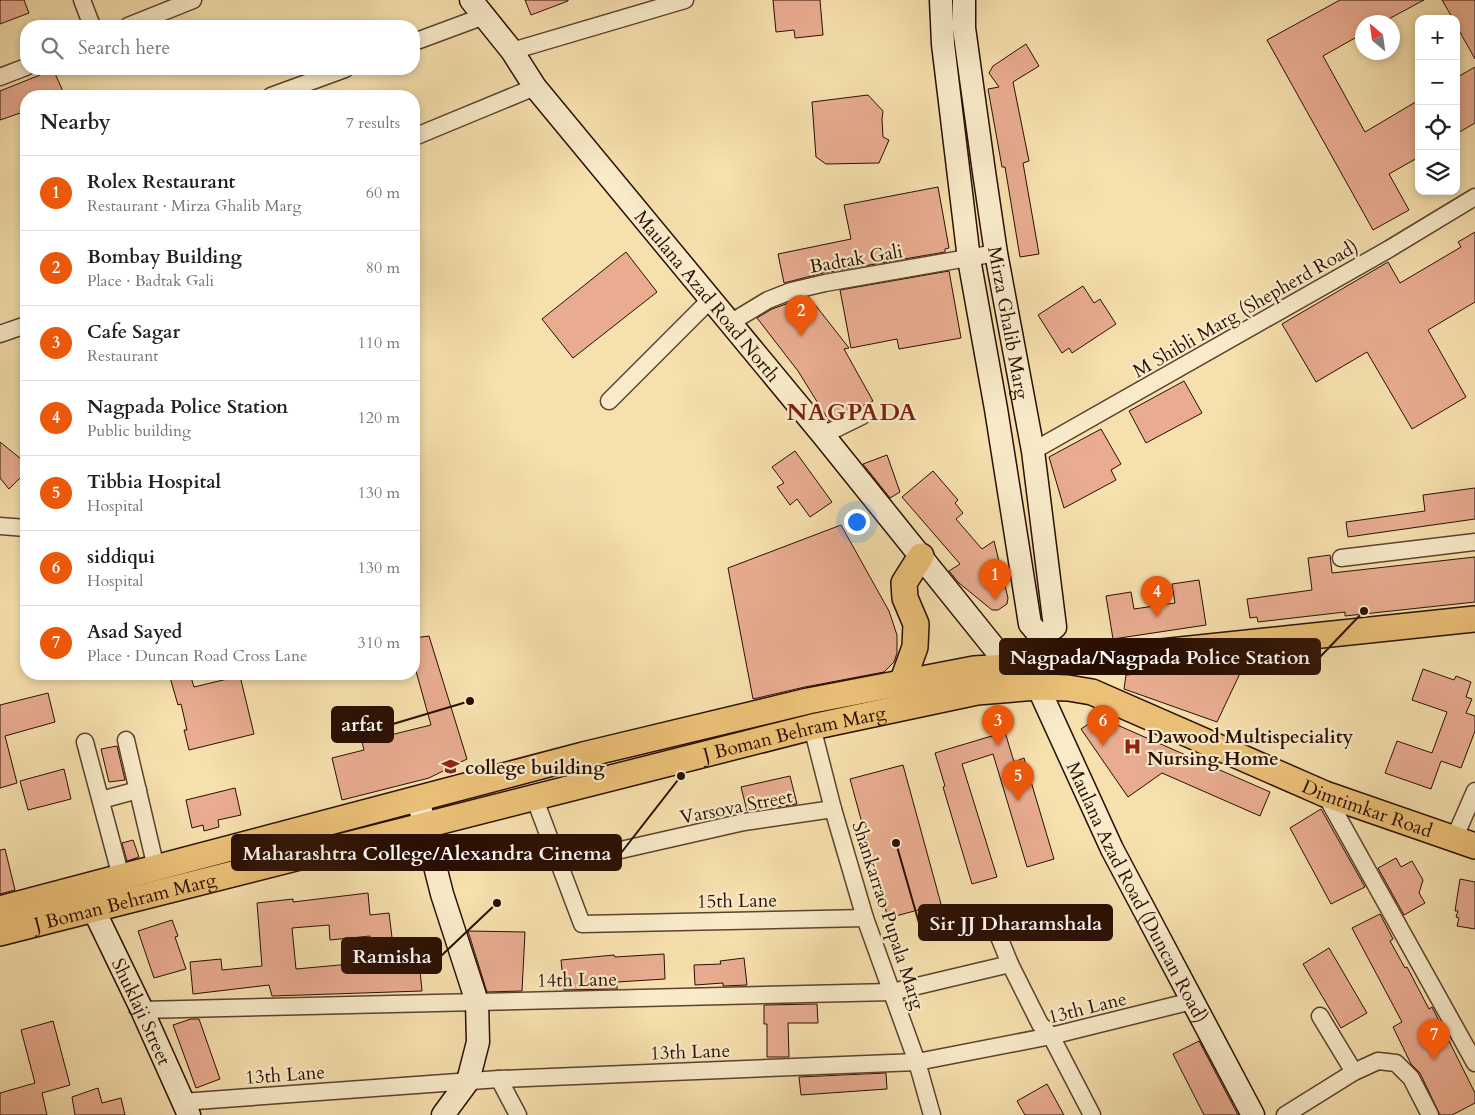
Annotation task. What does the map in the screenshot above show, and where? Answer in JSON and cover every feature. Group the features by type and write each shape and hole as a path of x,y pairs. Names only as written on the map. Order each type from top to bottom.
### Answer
{"main road":[{"name":"Mirza Ghalib Marg","path":"941,0 943,44 970,258 1030,624 1041,637 1038,676"},
{"name":"Mirza Ghalib Marg","path":"964,0 964,28 996,254 1033,451 1055,627 1041,637"},
{"name":"Maulana Azad Road North","path":"477,8 512,51 535,87 823,435 1000,655 1009,678"},
{"path":"902,683 915,647 916,624 905,598 904,583 921,556"},
{"path":"1038,676 1475,619"},
{"name":"J Boman Behram Marg","path":"0,933 87,898 121,877 583,755 779,708 974,669 1009,678 1038,676"},
{"name":"Dimtimkar Road","path":"1038,676 1068,688 1092,692 1325,794 1465,842"},
{"name":"Maulana Azad Road (Duncan Road)","path":"1038,676 1112,849 1253,1115"},
{"name":"J Boman Behram Marg","path":"0,909 87,898 424,825 812,727 977,692 1009,678"},
{"path":"418,799 442,894 477,1002 478,1042 468,1081 443,1115"},
{"name":"Shuklaji Street","path":"87,898 142,1010 186,1108"}],"street":[{"path":"82,0 90,20"},
{"path":"138,20 161,6 193,0"},
{"path":"512,51 685,0"},
{"path":"420,39 477,8"},
{"path":"0,77 20,69"},
{"path":"287,90 328,75"},
{"path":"420,135 535,87"},
{"name":"M Shibli Marg (Shepherd Road)","path":"1033,451 1389,249 1475,197"},
{"name":"Badtak Gali","path":"730,323 768,300 791,291 825,283 996,254"},
{"path":"608,401 711,299"},
{"path":"0,334 20,327"},
{"path":"823,435 862,416"},
{"path":"0,526 20,528"},
{"path":"1342,558 1475,542"},
{"name":"Shankarrao Pupala Marg","path":"812,727 833,809 865,918 916,1062 932,1115"},
{"path":"126,740 156,868"},
{"path":"85,742 121,877"},
{"path":"101,800 138,790"},
{"path":"1465,842 1475,790"},
{"path":"1325,794 1468,1038 1475,1063"},
{"path":"534,797 559,864"},
{"name":"Varsova Street","path":"559,864 744,822 833,809"},
{"name":"15th Lane","path":"559,864 582,924 865,918"},
{"path":"995,927 1010,964 1040,1024 1051,1036 1092,1115"},
{"name":"14th Lane","path":"142,1010 892,992 1010,964"},
{"name":"13th Lane","path":"186,1108 499,1079 916,1062 1051,1036 1192,1001"},
{"path":"1320,1016 1354,1072"},
{"path":"1285,1115 1354,1072 1378,1061 1396,1063 1411,1078 1430,1115"},
{"path":"499,1079 518,1115"}],"building":[{"path":"0,0 24,0 29,13 0,24"},
{"path":"525,0 568,0 568,1 531,15"},
{"path":"773,0 820,0 823,35 795,38 794,30 776,32"},
{"path":"1340,0 1424,0 1396,15 1355,15 1355,38 1323,56 1365,132 1415,102 1415,159 1389,174 1409,210 1373,230 1267,40"},
{"path":"1442,0 1475,0 1475,59 1460,32 1460,15 1451,15"},
{"path":"1026,44 1039,66 1013,82 1029,161 1023,163 1039,254 1020,257 1005,167 1002,167 988,89 999,87 989,73 993,66"},
{"path":"1475,67 1475,123 1460,132 1460,105 1460,76"},
{"path":"40,75 56,75 62,90 20,90 20,113 0,120 0,91"},
{"path":"868,95 883,111 883,137 889,140 879,163 826,164 816,157 812,102"},
{"path":"938,187 949,248 945,249 945,252 823,273 784,283 778,254 851,239 844,205"},
{"path":"1475,232 1475,302 1428,330 1466,397 1412,429 1367,352 1316,382 1282,324 1388,262 1400,283 1461,247 1458,242"},
{"path":"626,252 657,292 573,358 542,319"},
{"path":"949,271 961,338 899,349 897,339 851,348 840,290"},
{"path":"1083,286 1094,303 1100,299 1116,324 1072,353 1069,348 1062,353 1038,315"},
{"path":"809,297 849,348 844,349 873,401 829,421 798,371 757,318 772,309"},
{"path":"1184,381 1202,413 1146,443 1129,411"},
{"path":"1101,429 1121,464 1111,470 1116,480 1064,508 1049,457"},
{"path":"0,442 20,458 20,478 9,489 0,478"},
{"path":"795,451 832,502 810,517 797,499 790,505 777,487 784,483 772,467"},
{"path":"887,455 900,492 890,498 863,464"},
{"path":"933,471 958,500 955,503 963,513 956,519 982,549 994,541 1008,598 1007,604 998,610 992,610 959,583 949,571 960,564 902,497"},
{"path":"1475,488 1475,519 1348,537 1346,522 1425,511 1423,495"},
{"path":"841,525 889,611 897,635 897,653 894,662 884,672 753,699 728,568"},
{"path":"1330,555 1332,573 1475,557 1475,602 1345,616 1345,612 1258,622 1257,617 1250,618 1247,599 1312,590 1308,558"},
{"path":"1199,580 1206,625 1113,639 1106,596 1131,592 1134,609 1175,603 1172,584"},
{"path":"429,636 467,759 429,778 342,800 332,758 364,750 362,742 431,725 418,680 420,680 420,637"},
{"path":"1244,665 1217,722 1124,689 1126,675"},
{"path":"1423,669 1454,680 1456,676 1471,682 1466,697 1472,699 1466,713 1475,716 1475,731 1461,768 1441,761 1431,789 1385,773 1397,741 1432,753 1447,712 1412,700"},
{"path":"171,680 192,680 194,687 223,680 241,680 254,734 189,750 181,704 178,705"},
{"path":"48,693 55,722 5,736 17,783 0,788 0,705"},
{"name":"Dawood Multispeciality Nursing Home","path":"1099,717 1270,792 1260,816 1162,773 1128,797 1081,729"},
{"path":"1005,732 1014,762 1024,758 1054,859 1027,867 993,754 962,764 997,877 972,884 943,787 945,786 935,753"},
{"path":"117,746 125,780 109,782 101,749"},
{"path":"903,765 941,904 888,918 850,779"},
{"path":"64,769 71,799 28,810 20,781"},
{"path":"790,776 797,804 747,811 741,787"},
{"path":"235,788 241,815 218,820 219,827 204,831 203,825 192,828 186,800"},
{"path":"1321,809 1365,887 1331,904 1290,828"},
{"path":"133,840 139,857 127,861 122,843"},
{"path":"5,849 15,890 0,894 0,850"},
{"path":"1396,858 1401,867 1412,861 1423,880 1419,893 1425,903 1404,915 1378,868"},
{"path":"1460,879 1475,882 1475,929 1457,926 1459,918 1456,917 1458,911 1455,911"},
{"path":"368,893 370,915 389,913 395,962 419,960 422,991 272,996 269,985 193,994 190,962 221,959 222,970 262,966 257,903 293,899 293,902","holes":["329,925 330,940 370,936 372,962 296,969 292,928"]},
{"path":"1380,914 1393,939 1390,941 1405,968 1407,967 1429,1009 1432,1007 1475,1093 1475,1103 1452,1115 1440,1115 1420,1073 1411,1064 1393,1027 1402,1022 1352,928"},
{"path":"172,920 178,936 175,937 186,969 154,978 138,931"},
{"path":"468,931 525,932 522,991 487,992"},
{"path":"1329,948 1367,1013 1341,1028 1303,964"},
{"path":"664,954 665,979 617,982 617,989 564,990 561,960 614,955 615,957"},
{"path":"744,958 747,985 723,986 723,983 695,985 694,965 721,964 720,961"},
{"path":"817,1004 818,1023 788,1023 789,1057 767,1057 767,1024 764,1024 764,1005"},
{"path":"191,1019 199,1019 220,1079 196,1088 173,1025"},
{"path":"53,1021 70,1085 42,1093 47,1115 0,1115 0,1093 35,1083 21,1030"},
{"path":"1199,1041 1238,1115 1204,1115 1173,1054"},
{"path":"886,1073 887,1089 801,1095 799,1077"},
{"path":"1047,1084 1064,1115 1025,1115 1017,1101"},
{"path":"98,1088 102,1103 121,1098 125,1115 75,1115 72,1097"}],"place":[{"name":"Bombay Building","path":"801,336"},
{"name":"Rolex Restaurant","path":"995,600"},
{"name":"Nagpada/Nagpada Police Station","path":"1364,611"},
{"name":"Nagpada Police Station","path":"1157,617"},
{"name":"arfat","path":"470,701"},
{"name":"Cafe Sagar","path":"998,746"},
{"name":"siddiqui","path":"1103,746"},
{"name":"Dawood Multispeciality Nursing Home","path":"1133,747"},
{"name":"college building","path":"451,767"},
{"name":"Maharashtra College/Alexandra Cinema","path":"681,776"},
{"name":"Tibbia Hospital","path":"1018,801"},
{"name":"Sir JJ Dharamshala","path":"896,843"},
{"name":"Ramisha","path":"497,903"},
{"name":"Asad Sayed","path":"1434,1060"}],"district":[{"name":"NAGPADA","path":"852,412"}]}
